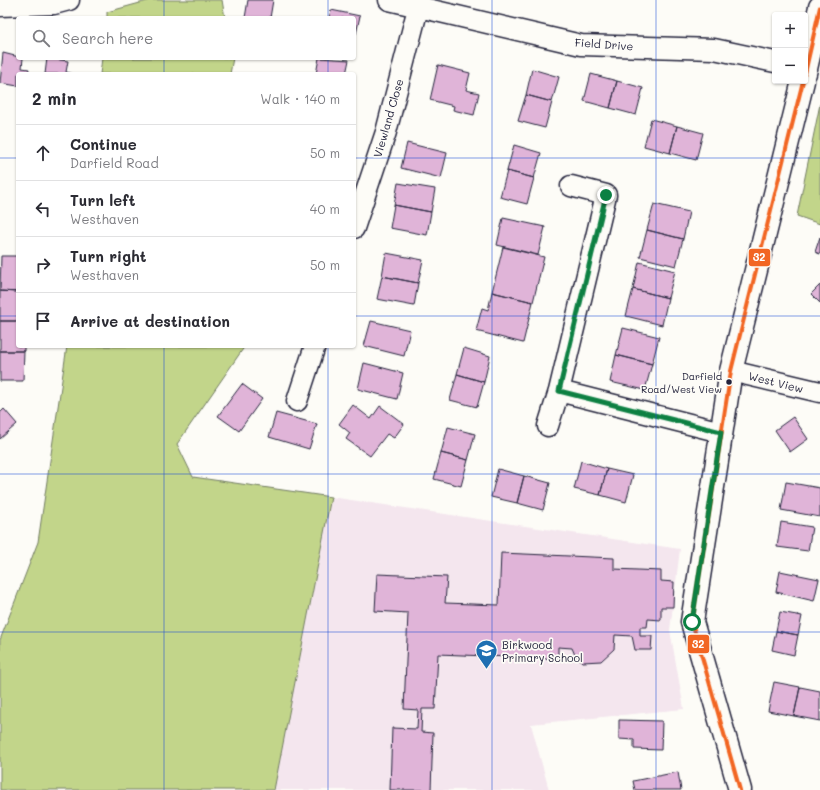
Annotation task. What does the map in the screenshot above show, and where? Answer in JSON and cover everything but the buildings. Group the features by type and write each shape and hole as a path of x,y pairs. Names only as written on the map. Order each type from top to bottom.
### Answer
{"street":[{"path":"0,6 54,4 69,0"},
{"name":"Field Drive","path":"389,0 581,45 714,49 772,61"},
{"path":"808,60 820,7"},
{"name":"Viewland Close","path":"356,222 386,132 418,8"},
{"path":"740,790 692,622 731,371 802,84"},
{"path":"548,426 559,391 606,195 571,186"},
{"path":"297,401 314,348"},
{"name":"West View","path":"731,371 820,392"},
{"path":"559,391 721,432"}],"shaded area":[{"name":"Birkwood Primary School","path":"331,497 680,549 670,630 684,709 531,724 549,790 274,790"}],"green space":[{"path":"151,0 222,0 225,16 107,16 107,12"},
{"path":"102,60 233,60 230,72 100,72"},
{"path":"820,104 820,224 797,216"},
{"path":"67,348 244,348 177,444 193,477 331,497 274,790 0,790 0,640 38,542"}],"transit line":[{"name":"32","path":"808,60 820,7"},
{"name":"32","path":"740,790 692,622 731,371 802,84"}],"place":[{"name":"Darfield Road/West View","path":"729,382"},
{"name":"Birkwood Primary School","path":"487,670"}],"route":[{"path":"606,195 559,391 721,432 692,622"}]}
